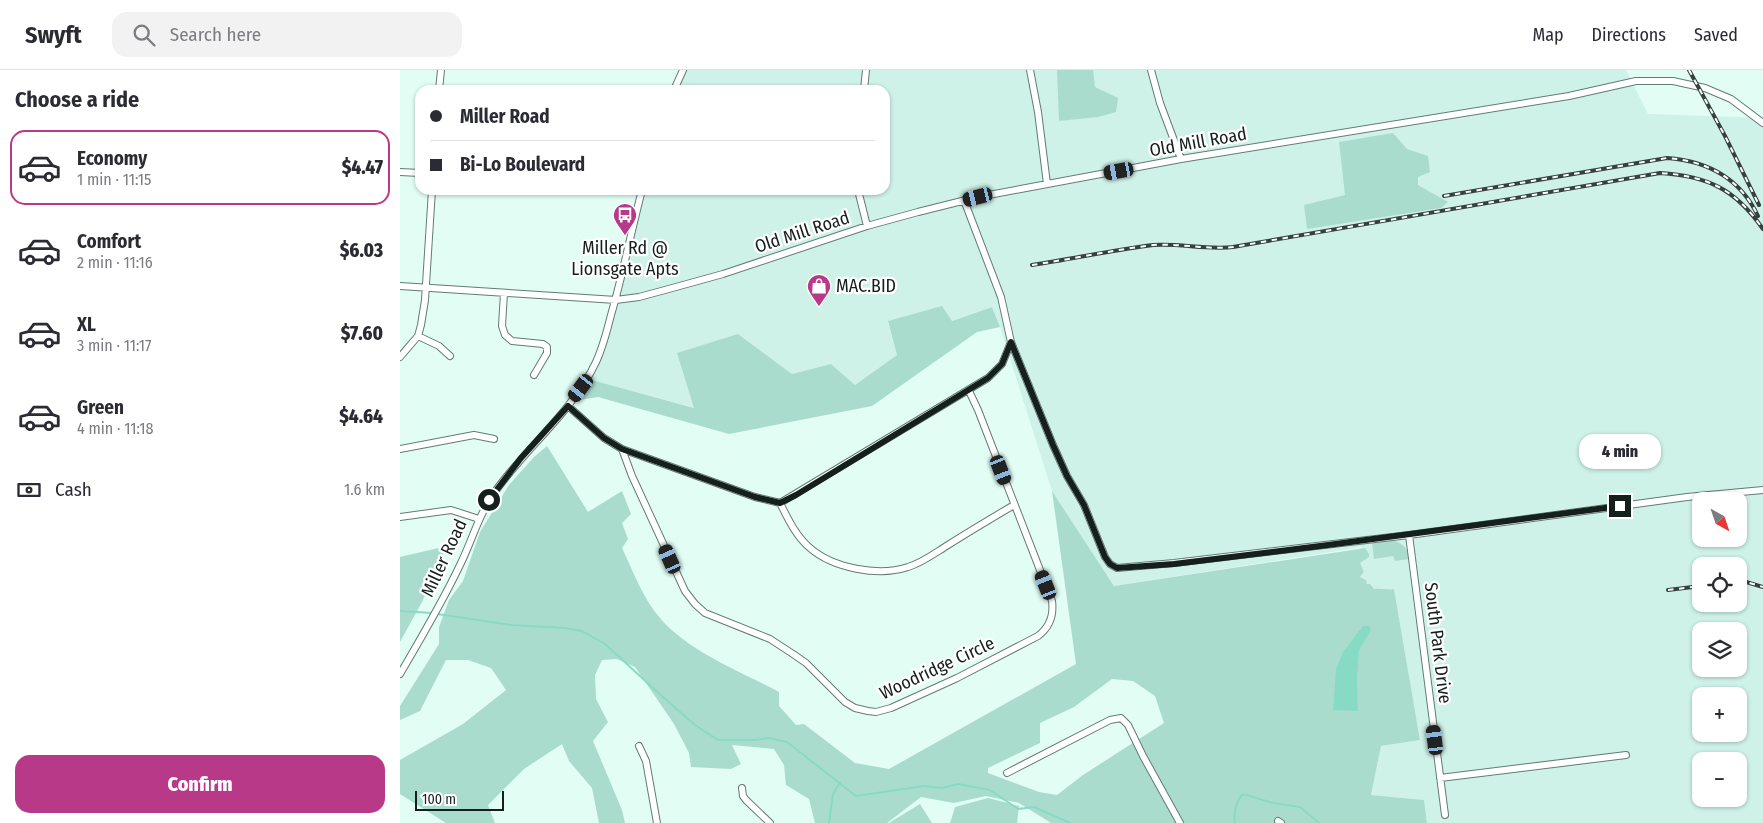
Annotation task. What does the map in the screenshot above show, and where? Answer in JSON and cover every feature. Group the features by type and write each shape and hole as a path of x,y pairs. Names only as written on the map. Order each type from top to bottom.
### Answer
{"street":[{"path":"440,85 441,70"},
{"path":"676,85 683,70"},
{"path":"864,85 866,70"},
{"path":"1030,70 1038,112 1046,184"},
{"path":"1151,70 1160,103 1181,160"},
{"name":"Old Mill Road","path":"400,286 616,300 640,297 722,274 866,226 964,200 1181,160 1552,98 1646,80 1672,81 1705,88 1731,99 1763,123"},
{"path":"400,172 415,172"},
{"path":"400,357 418,336 426,300 432,195"},
{"name":"Miller Road","path":"400,674 462,562 479,519 500,485 568,406 596,363 616,300 641,195"},
{"path":"859,195 866,226"},
{"path":"964,200 1002,301 1011,342 1059,459 1084,505 1106,560 1113,566 1120,568 1174,564 1409,535 1687,497 1763,490"},
{"path":"504,293 502,326 505,335 512,341 543,344 548,348 534,375"},
{"path":"418,336 439,346 450,356"},
{"path":"568,406 604,438 622,449 755,497 780,503 969,391 998,370 1011,342"},
{"name":"Woodridge Circle","path":"622,449 632,476 685,592 694,604 712,616 780,645 806,664 845,702 855,708 876,712 892,708 957,678 1038,636 1047,627 1052,615 1052,601 969,391"},
{"path":"400,449 474,435 494,439"},
{"path":"780,503 800,538 818,554 847,566 882,571 900,570 916,564 1014,504"},
{"path":"400,517 451,510 479,519"},
{"name":"South Park Drive","path":"1409,535 1445,815"},
{"path":"1007,774 1110,720 1121,718 1128,725 1180,823"},
{"path":"639,746 646,761 657,823"},
{"path":"1440,778 1626,754"},
{"path":"742,788 743,796 746,800 770,823"}],"shaded area":[{"path":"685,70 1626,70 1648,114 1763,118 1763,823 1427,823 1424,800 1371,795 1381,746 1420,740 1394,589 1374,589 1360,577 1364,572 1359,563 1362,547 1114,586 1052,491 992,307 951,321 888,322 897,355 855,385 831,364 792,374 738,334 695,408 592,380 639,195 890,195 890,85 674,85"},
{"path":"1057,70 1093,70 1095,87 1118,98 1116,112 1098,117 1059,121"},
{"path":"1393,133 1407,149 1428,156 1430,172 1418,177 1418,185 1448,202 1441,208 1307,229 1304,205 1345,195 1339,142"},
{"path":"942,306 952,321 992,307 1000,327 977,332 872,406 729,434 598,397 579,400 592,380 694,408 677,353 738,334 792,374 831,364 855,385 897,355 888,321"},
{"path":"547,446 588,512 622,491 631,514 622,523 628,539 622,548 648,602 672,630 700,651 779,692 779,706 796,725 804,724 855,763 889,769 1076,664 1052,491 1114,586 1365,548 1369,557 1360,563 1364,572 1360,577 1366,580 1367,584 1370,584 1374,589 1394,589 1420,740 1381,746 1371,795 1424,800 1427,823 1051,823 1019,803 986,796 954,803 921,797 887,823 815,823 809,799 786,785 784,765 774,749 732,745 741,764 731,769 691,767 689,753 674,724 635,667 617,659 602,660 595,675 596,699 608,722 593,741 622,810 625,823 599,823 592,788 569,761 562,744 524,769 488,805 495,823 446,823 400,794 400,760 463,724 506,690 491,668 468,660 446,660 420,711 400,720 400,706 439,644 439,627 449,600 463,581 480,532 509,485 534,457","holes":["1112,679 1133,681 1155,696 1164,723 1083,775 1057,795 1039,792 988,773 988,768 1040,743 1040,723 1074,707"]},
{"path":"1394,540 1405,547 1409,559 1395,561 1393,556 1374,559 1372,543"},
{"path":"447,546 422,602 400,642 400,557"},
{"path":"1363,626 1369,626 1371,630 1359,650 1357,679 1358,711 1333,710 1336,669 1343,652"},
{"path":"988,798 1019,806 1017,823 950,823 955,807"},
{"path":"920,804 932,823 889,823"}],"waterway":[{"path":"400,611 433,613"},
{"path":"437,614 512,625 565,628 582,631 605,644 695,725 718,740 769,738 787,742 856,796 924,786 942,788 958,784 990,790 1018,809 1034,807 1070,823"},
{"path":"829,823 833,794 840,782"},
{"path":"1235,823 1234,817 1238,801 1242,795 1273,803 1300,807 1319,823"}],"railway":[{"path":"1689,70 1725,136 1759,205"},
{"path":"1444,196 1667,158 1696,163 1721,174 1742,191 1758,216"},
{"path":"1032,265 1153,245 1233,247 1660,173 1692,177 1719,187 1731,194 1742,204 1763,229"},
{"path":"1747,582 1763,587"},
{"path":"1668,590 1692,587"}],"place":[{"name":"Miller Rd @ Lionsgate Apts","path":"625,236"},
{"name":"MAC.BID","path":"819,307"}],"route":[{"path":"489,500 521,458 568,406 604,438 622,449 755,497 780,503 988,378 1002,364 1011,342 1021,362 1062,466 1084,505 1106,560 1117,568 1174,564 1409,535 1441,529 1620,506"}]}
